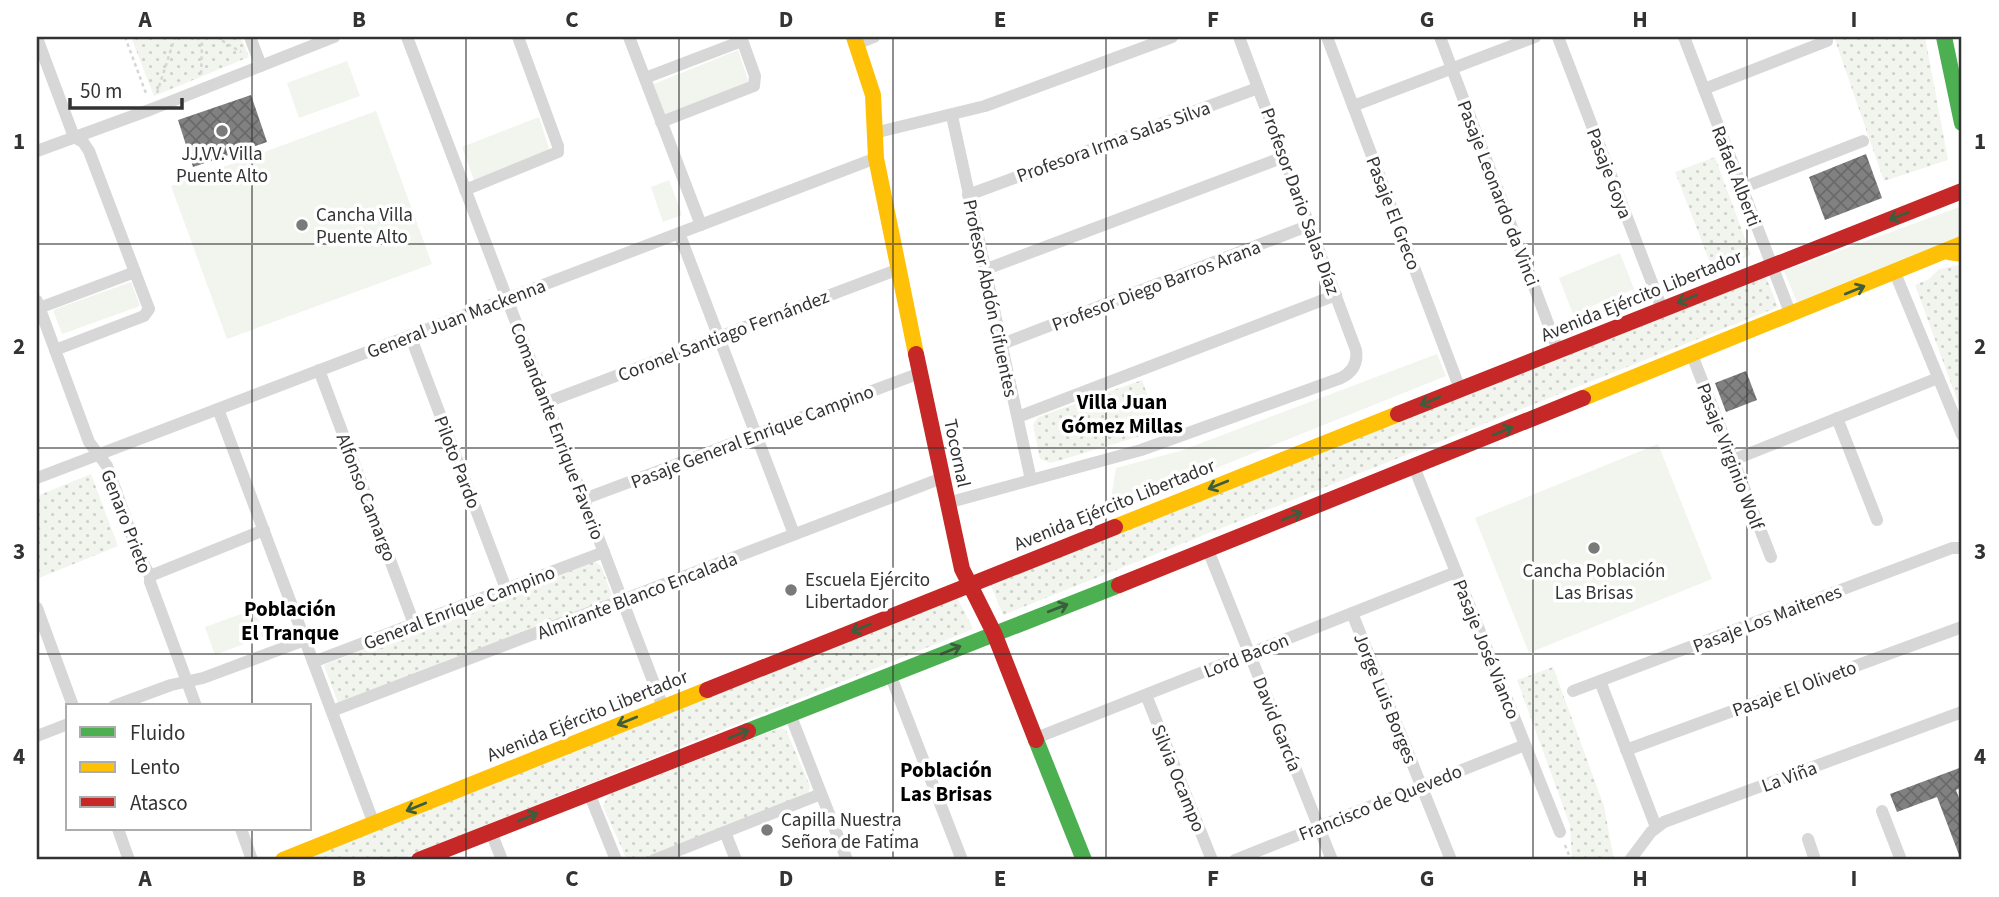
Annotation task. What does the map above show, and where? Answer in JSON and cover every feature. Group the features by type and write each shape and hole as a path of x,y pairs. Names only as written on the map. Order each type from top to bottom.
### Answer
{"main road":[{"path":"1944,37 1962,123"},
{"name":"Tocornal","path":"855,40 873,94 876,158 957,552 994,633 1084,860"},
{"name":"Avenida Ejército Libertador","path":"283,860 970,584 1962,191"},
{"path":"419,860 1208,550 1958,250"}],"street":[{"path":"250,37 261,66"},
{"path":"37,151 334,37"},
{"name":"Comandante Enrique Faverio","path":"407,37 663,707"},
{"path":"465,190 558,152 517,37"},
{"path":"629,37 701,225"},
{"path":"855,40 874,37"},
{"path":"874,133 952,116 1008,99 1172,37"},
{"name":"Profesor Dario Salas Díaz","path":"1031,480 1165,442 1346,375 1355,366 1356,350 1239,37"},
{"name":"Pasaje El Greco","path":"1327,37 1460,389"},
{"name":"Pasaje Leonardo da Vinci","path":"1440,37 1558,350"},
{"path":"1353,106 1535,37"},
{"name":"Pasaje Goya","path":"1558,37 1662,309"},
{"name":"Rafael Alberti","path":"1684,37 1791,315"},
{"path":"37,38 74,136 83,142 89,151 148,312 55,350"},
{"path":"645,78 741,39 755,76 755,83 751,88 661,121"},
{"path":"1704,89 1827,41"},
{"name":"Profesora Irma Salas Silva","path":"968,195 1258,88"},
{"name":"Profesor Abdón Cifuentes","path":"952,116 1031,480"},
{"path":"1742,188 1863,141"},
{"path":"984,270 1284,157"},
{"name":"General Juan Mackenna","path":"37,478 876,158"},
{"name":"Profesor Diego Barros Arana","path":"1002,344 1310,225"},
{"path":"679,233 794,534"},
{"name":"Coronel Santiago Fernández","path":"547,402 899,269"},
{"path":"38,304 135,272"},
{"path":"1895,273 1962,435"},
{"path":"1017,417 1336,295"},
{"name":"Genaro Prieto","path":"38,304 89,442 107,466 195,704"},
{"name":"Piloto Pardo","path":"411,335 506,589"},
{"name":"Pasaje Virginio Wolf","path":"1692,355 1771,557"},
{"name":"Alfonso Camargo","path":"319,370 414,624"},
{"name":"Pasaje General Enrique Campino","path":"584,499 920,373"},
{"path":"1733,460 1938,378"},
{"path":"218,409 374,824"},
{"path":"1837,418 1877,520"},
{"name":"Pasaje José Vianco","path":"1414,467 1560,832"},
{"name":"Almirante Blanco Encalada","path":"332,711 942,478"},
{"path":"947,503 1031,480"},
{"path":"150,576 264,530"},
{"name":"Pasaje Los Maitenes","path":"1573,691 1952,548 1962,548"},
{"name":"David García","path":"1208,550 1332,860"},
{"name":"General Enrique Campino","path":"313,662 604,552"},
{"name":"Lord Bacon","path":"1036,738 1456,572"},
{"path":"37,608 72,704"},
{"name":"Jorge Luis Borges","path":"1352,613 1451,860"},
{"name":"Pasaje El Oliveto","path":"1626,750 1962,626"},
{"path":"119,704 171,685 203,678 305,640"},
{"path":"890,674 962,860"},
{"path":"1600,681 1656,827"},
{"name":"Silvia Ocampo","path":"1146,695 1212,860"},
{"name":"La Viña","path":"1630,860 1656,827 1672,819 1962,712"},
{"path":"790,714 847,860"},
{"path":"37,736 66,725"},
{"name":"Francisco de Quevedo","path":"1235,860 1525,745"},
{"path":"589,793 616,860"},
{"path":"654,860 821,794"},
{"path":"1882,811 1900,860"},
{"path":"118,830 129,860"},
{"path":"241,830 252,860"},
{"path":"491,832 502,860"},
{"path":"725,832 736,860"},
{"path":"1808,839 1815,860"}],"path":[{"path":"125,37 152,109"},
{"path":"152,109 176,37 188,37"},
{"path":"197,37 202,44 201,90"},
{"path":"216,37 261,66"},
{"path":"1560,832 1571,860"}],"shaded area":[{"path":"131,37 241,37 249,57 154,96"},
{"path":"1834,37 1925,37 1948,160 1884,181"},
{"path":"738,50 749,83 664,114 654,84"},
{"path":"347,61 360,96 299,118 287,83"},
{"name":"Cancha Villa Puente Alto","path":"376,111 432,264 227,339 171,186"},
{"path":"539,117 550,152 474,180 462,147"},
{"path":"1715,157 1751,255 1713,270 1675,172"},
{"path":"669,180 682,215 663,222 651,187"},
{"path":"1962,206 1962,236 1797,302 1784,271"},
{"path":"1620,253 1634,289 1573,314 1559,278"},
{"path":"1959,265 1962,267 1962,413 1915,285 1929,279 1939,269"},
{"path":"1766,277 1778,307 1003,615 990,583"},
{"path":"131,282 140,306 62,334 53,310"},
{"path":"1437,354 1446,376 1109,511 1116,468 1180,451"},
{"name":"Villa Juan Gómez Millas","path":"1142,380 1160,430 1051,463 1040,459 1033,425 1038,417"},
{"name":"Cancha Población Las Brisas","path":"1658,444 1712,579 1529,653 1475,518"},
{"path":"91,474 118,546 39,578 37,496"},
{"path":"594,561 601,566 613,598 338,703 324,665"},
{"path":"957,597 973,629 399,860 296,860"},
{"path":"255,609 265,636 215,655 205,627"},
{"path":"1553,667 1604,806 1614,860 1572,860 1570,825 1517,680"},
{"path":"781,728 786,730 810,786 808,794 643,860 627,860 603,806 609,794"}],"building":[{"name":"JJ.VV. Villa Puente Alto","path":"251,95 267,142 193,167 178,120"},
{"path":"1866,154 1882,198 1825,220 1809,177"},
{"path":"1746,371 1757,400 1726,412 1715,383"},
{"path":"1962,767 1962,787 1956,790 1962,806 1961,860 1937,797 1897,812 1890,794"}],"traffic: fast":[{"path":"1944,37 1962,123"},
{"path":"748,731 1119,585"},
{"path":"1036,740 1084,860"}],"traffic: slow":[{"path":"854,37 873,95 876,158 916,354"},
{"path":"1583,398 1962,244"},
{"path":"1949,252 1962,254"},
{"path":"1115,527 1398,414"},
{"path":"283,860 707,690"}],"traffic: jam":[{"path":"1398,414 1962,191"},
{"path":"916,354 962,569 994,633 1036,740"},
{"path":"1119,585 1583,398"},
{"path":"707,690 1115,527"},
{"path":"419,860 748,731"}],"place":[{"name":"JJ.VV. Villa Puente Alto","path":"222,131"},
{"name":"Cancha Villa Puente Alto","path":"302,225"},
{"name":"Cancha Población Las Brisas","path":"1594,548"},
{"name":"Escuela Ejército Libertador","path":"791,590"},
{"name":"Capilla Nuestra Señora de Fatima","path":"767,830"}],"district":[{"name":"Villa Juan Gómez Millas","path":"1122,414"},
{"name":"Población El Tranque","path":"290,621"},
{"name":"Población Las Brisas","path":"946,782"}]}
